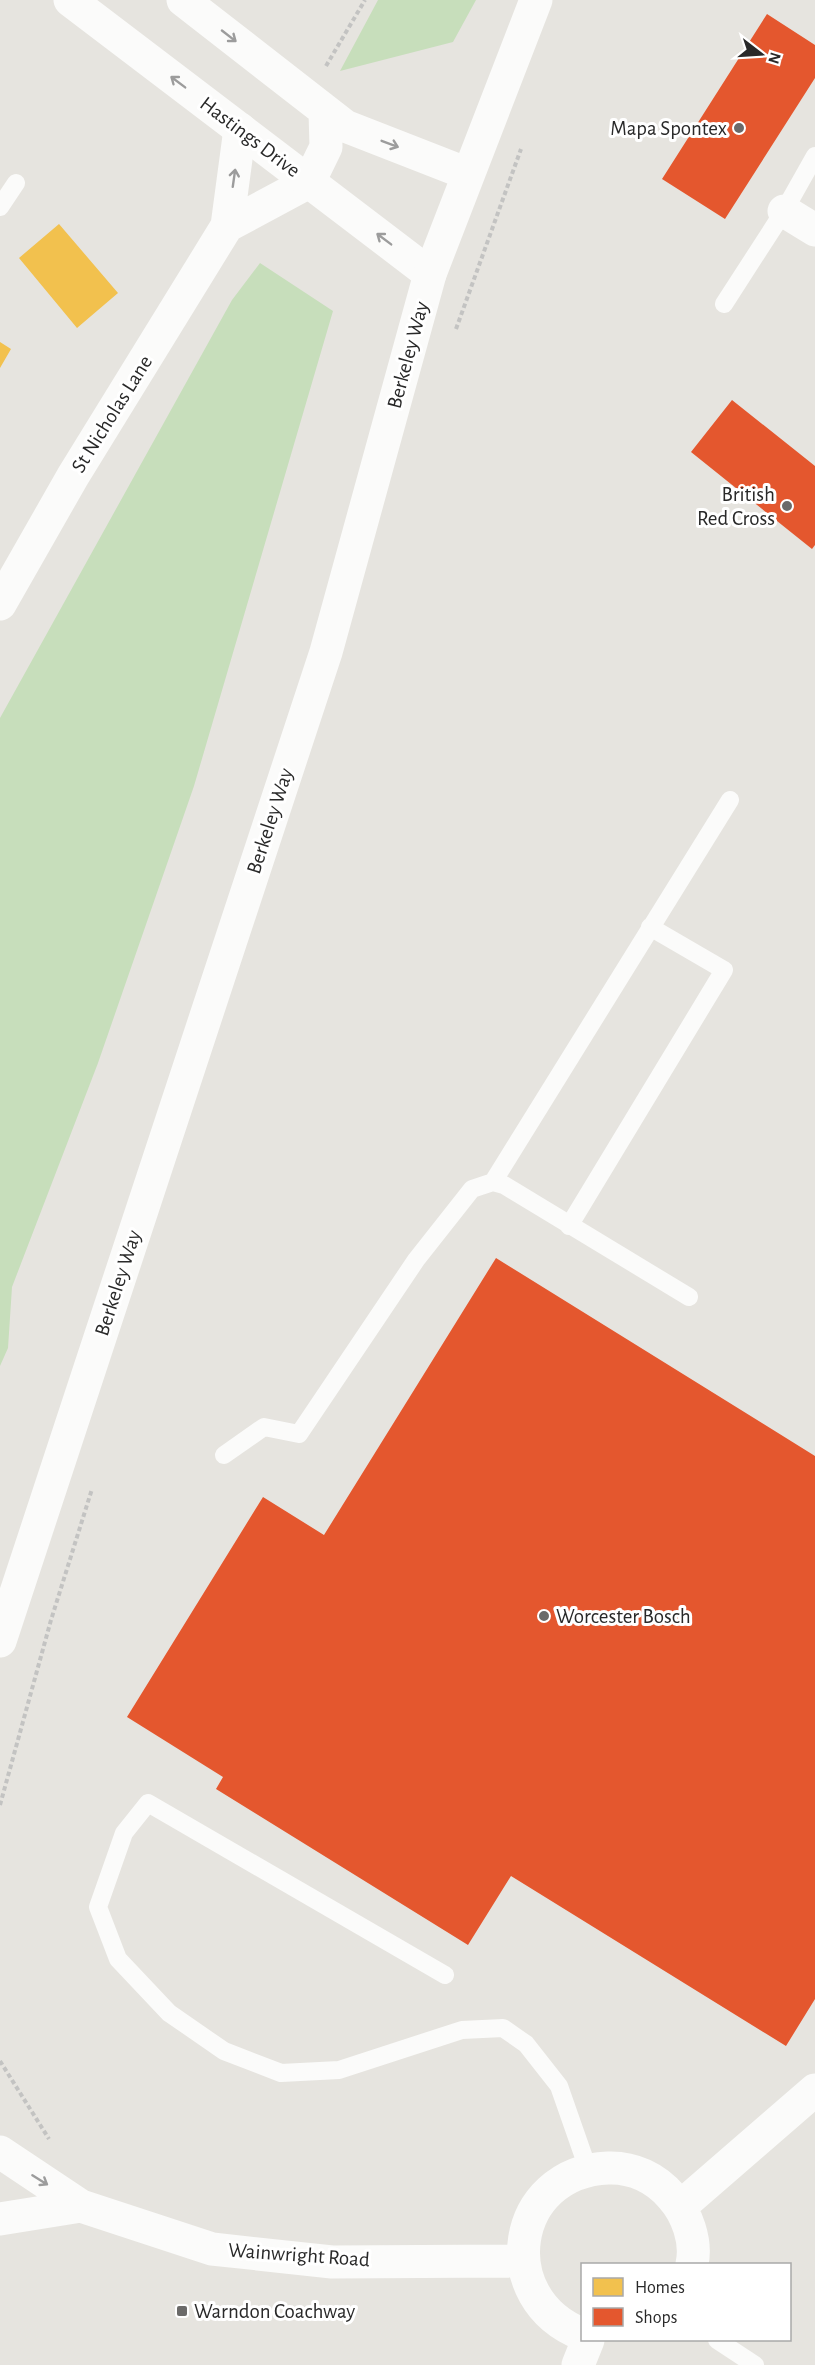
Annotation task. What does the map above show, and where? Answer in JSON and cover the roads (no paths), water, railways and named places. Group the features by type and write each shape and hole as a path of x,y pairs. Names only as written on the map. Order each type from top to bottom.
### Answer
{"street":[{"name":"Hastings Drive","path":"70,0 430,274"},
{"path":"183,0 345,126 468,174"},
{"name":"Berkeley Way","path":"0,1641 326,652 430,274 536,0"},
{"path":"227,226 309,182 326,147 325,112"},
{"name":"St Nicholas Lane","path":"0,604 73,476 227,226 240,129"},
{"path":"784,211 815,230"},
{"path":"680,2206 815,2090"},
{"name":"Wainwright Road","path":"0,2152 81,2206 212,2249 332,2262 523,2261"},
{"path":"581,2334 564,2326 544,2309 529,2286 523,2261 524,2234 533,2210 549,2190 570,2176 588,2169 618,2167 643,2174 664,2187 680,2206 691,2232 692,2263"},
{"name":"Wainwright Road","path":"0,2219 81,2206"},
{"path":"578,2365 588,2341"}],"lane":[{"path":"724,304 784,211 815,156"},
{"path":"0,207 16,183"},
{"path":"493,1182 730,800"},
{"path":"569,1226 724,970 650,927"},
{"path":"224,1455 264,1427 299,1434 416,1260 472,1189 493,1182 504,1185 688,1297"},
{"path":"445,1975 148,1803 124,1833 98,1907 118,1959 169,2013 224,2051 281,2073 339,2070 462,2030 503,2028 526,2044 559,2086 588,2169"},
{"path":"719,2341 755,2365"}],"place":[{"name":"Mapa Spontex","path":"739,128"},
{"name":"British Red Cross","path":"787,506"},
{"name":"Worcester Bosch","path":"544,1616"},
{"name":"Warndon Coachway","path":"182,2311"}]}
